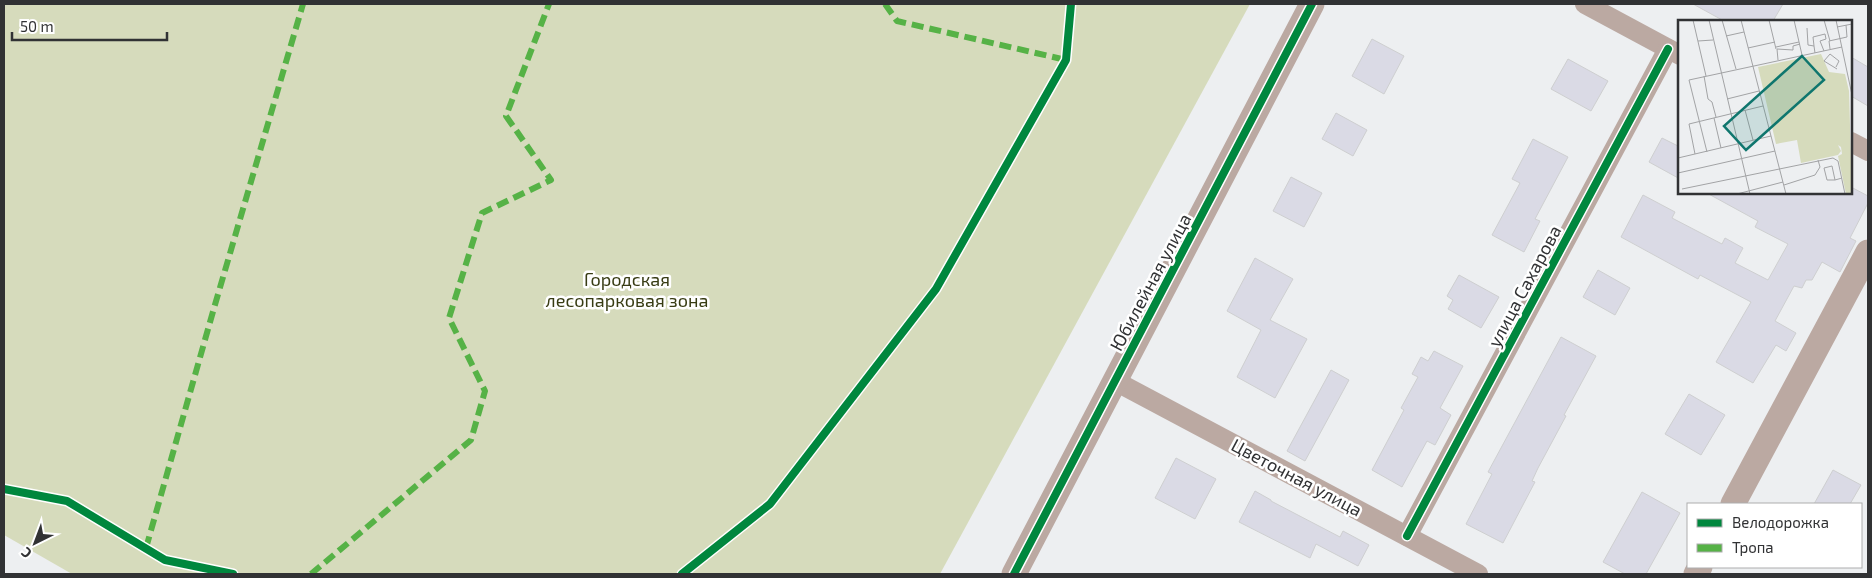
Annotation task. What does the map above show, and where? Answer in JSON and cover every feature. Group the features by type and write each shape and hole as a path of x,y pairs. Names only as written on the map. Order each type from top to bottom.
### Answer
{"street":[{"name":"Юбилейная улица","path":"1014,574 1312,4"},
{"path":"1585,4 1674,52"},
{"name":"улица Сахарова","path":"1407,536 1674,52"},
{"path":"1852,143 1868,151"},
{"path":"1734,503 1868,252"},
{"name":"Цветочная улица","path":"1115,381 1478,574"}],"green space":[{"name":"Городская лесопарковая зона","path":"4,4 1250,4 940,574 72,574 4,535"}],"building":[{"path":"1693,4 1783,4 1774,20 1722,20"},
{"path":"1372,39 1404,56 1384,94 1352,76"},
{"path":"1852,58 1868,67 1868,106 1852,97"},
{"path":"1568,59 1608,81 1591,111 1551,89"},
{"path":"1336,113 1367,130 1353,156 1322,139"},
{"path":"1662,138 1678,146 1678,178 1649,162"},
{"path":"1533,139 1568,157 1535,219 1540,221 1524,252 1492,235 1520,183 1512,179"},
{"path":"1291,177 1322,193 1304,227 1273,211"},
{"path":"1852,188 1868,196 1868,203 1850,238 1856,241 1840,272 1822,262 1812,280 1806,280 1802,288 1794,286 1775,321 1796,333 1786,351 1776,345 1753,383 1716,362 1751,302 1700,275 1698,279 1621,237 1643,195 1675,212 1672,218 1722,244 1725,238 1743,248 1735,263 1768,280 1788,244 1755,227 1758,221 1709,194 1852,194"},
{"path":"1255,258 1293,279 1270,320 1307,339 1275,398 1237,377 1261,330 1227,311"},
{"path":"1598,270 1630,288 1615,315 1583,297"},
{"path":"1459,275 1499,297 1481,328 1448,309 1453,300 1447,296"},
{"path":"1561,337 1596,356 1564,415 1566,416 1532,481 1535,482 1503,543 1466,524 1492,474 1488,472"},
{"path":"1434,351 1463,366 1440,408 1451,415 1435,445 1427,441 1402,487 1372,470 1404,410 1401,408 1418,377 1412,374 1421,357 1428,361"},
{"path":"1331,370 1349,380 1305,461 1287,451"},
{"path":"1689,394 1725,415 1701,455 1665,434"},
{"path":"1176,458 1216,479 1195,519 1155,498"},
{"path":"1833,470 1861,485 1851,503 1815,503"},
{"path":"1255,491 1340,537 1343,531 1369,545 1358,566 1316,544 1310,558 1239,522"},
{"path":"1642,492 1680,513 1646,574 1625,574 1603,562"}],"marked path":[{"path":"146,548 303,4"},
{"path":"311,574 471,440 485,391 449,318 482,213 551,180 506,116 549,4"},
{"path":"885,4 897,21 1066,60"}],"cycle path":[{"path":"682,574 770,504 936,289 1066,60 1071,4"},
{"path":"1014,574 1312,4"},
{"path":"1407,536 1668,49"},
{"path":"4,489 67,501 165,560 233,574"}]}
